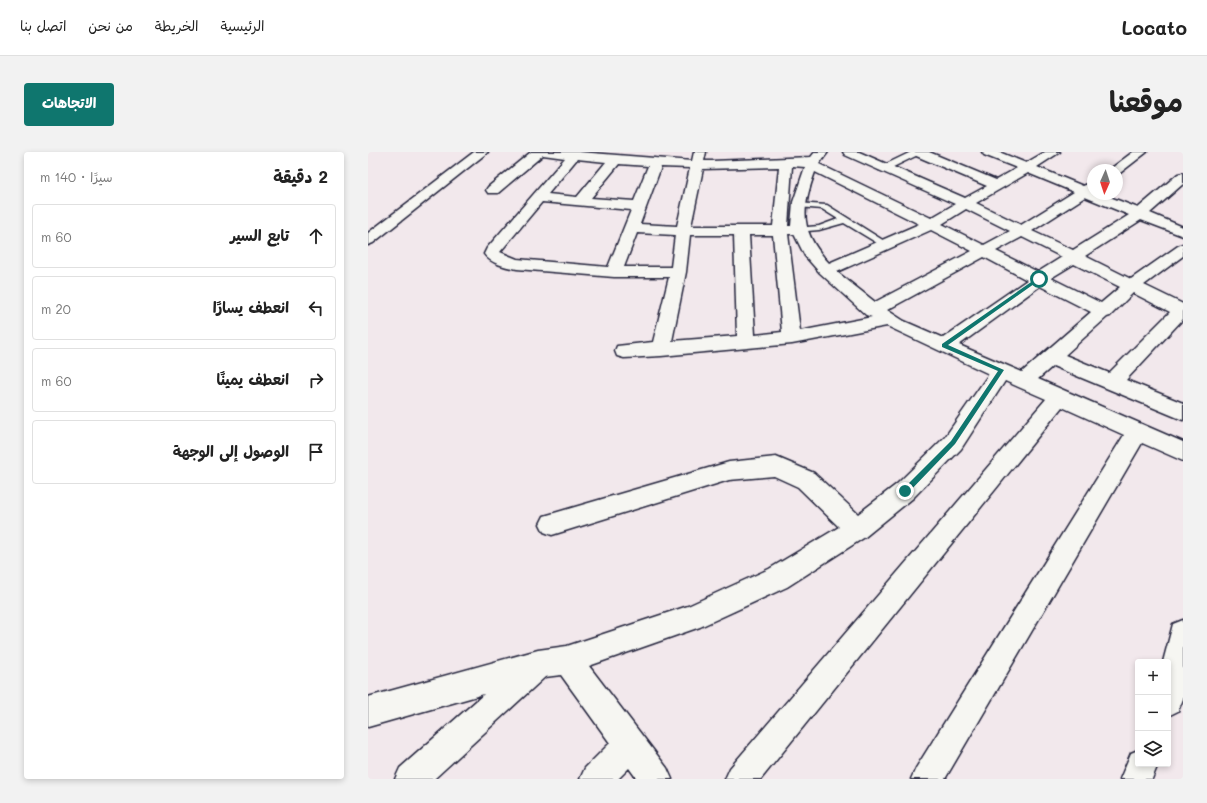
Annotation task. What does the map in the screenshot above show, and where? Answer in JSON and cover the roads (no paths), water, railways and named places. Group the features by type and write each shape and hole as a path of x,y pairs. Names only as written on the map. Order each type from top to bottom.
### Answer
{"street":[{"path":"368,240 451,174 482,152"},
{"path":"493,190 540,152"},
{"path":"547,152 656,163 699,159 746,166 786,164 815,159 931,224 1104,312"},
{"path":"746,152 746,166"},
{"path":"849,152 966,204 1182,310 1112,382"},
{"path":"883,168 918,152 996,185"},
{"path":"988,152 1026,168 1087,187"},
{"path":"827,270 931,224 1054,152"},
{"path":"1123,164 1141,152"},
{"path":"574,155 492,251 494,256 507,262 517,264 614,272 678,272"},
{"path":"581,201 616,159"},
{"path":"661,349 678,272 683,231 699,159"},
{"path":"815,159 798,205 799,230 808,249 827,270 872,311 944,346 1025,380 1183,452"},
{"path":"614,272 656,163"},
{"path":"786,164 780,231 792,338"},
{"path":"944,346 1039,279 1140,214 1183,177"},
{"path":"872,311 1022,231 1087,189"},
{"path":"537,197 639,206"},
{"path":"1113,200 1140,214 1183,232"},
{"path":"630,228 683,231 799,230"},
{"path":"741,231 746,342"},
{"path":"1025,380 1104,312 1131,286 1183,249"},
{"path":"624,352 792,338 815,335 888,320"},
{"path":"1051,357 1183,412"},
{"path":"368,712 538,664 567,660 692,618 778,578 857,529 905,491 953,442 1002,370"},
{"path":"741,779 1060,396"},
{"path":"928,779 1138,431"},
{"path":"552,524 729,471 776,466 806,480 857,529"},
{"path":"1169,695 1183,634"},
{"path":"567,660 656,779"},
{"path":"411,779 538,664"},
{"path":"596,779 631,744"},
{"path":"1136,779 1141,767"}],"lane":[{"path":"798,205 824,207 885,244"},
{"path":"799,230 831,226 840,222 842,219"}]}
